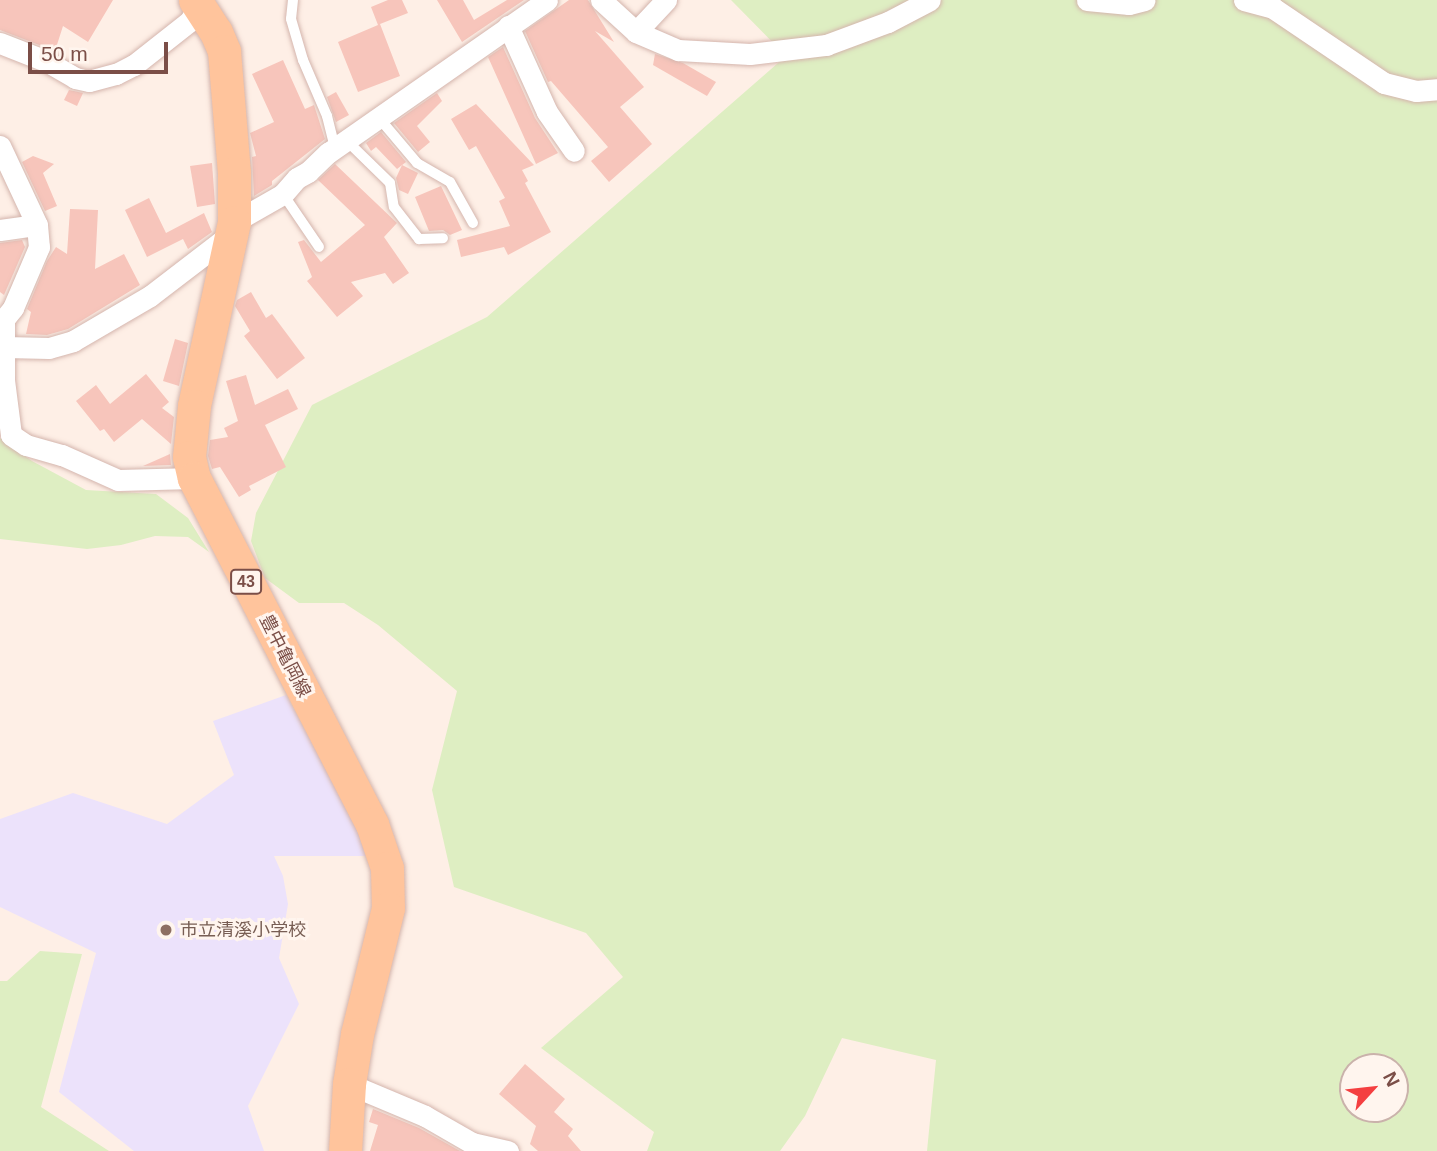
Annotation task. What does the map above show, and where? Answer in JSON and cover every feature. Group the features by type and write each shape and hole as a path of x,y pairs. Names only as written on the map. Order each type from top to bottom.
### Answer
{"main road":[{"name":"豊中亀岡線","path":"198,2 224,51 234,173 233,228 194,406 189,457 194,478 372,824 387,868 388,908 357,1034 349,1084 345,1151"}],"street":[{"path":"4,347 49,348 73,341 150,296 233,228 283,194 297,178 308,173 341,145 547,0"},
{"path":"601,0 636,32 678,50 750,54 827,45 888,22 930,0"},
{"path":"636,32 666,0"},
{"path":"1087,0 1129,4 1145,0"},
{"path":"1244,0 1273,8 1384,82 1416,91 1437,89"},
{"path":"0,43 46,61 75,78 89,80 116,74 134,65 190,21 198,2"},
{"path":"508,26 547,113 574,152"},
{"path":"0,146 37,225 39,247 19,296 2,321 4,380 11,435 26,444 62,455 118,480 194,478"},
{"path":"0,230 37,225"},
{"path":"349,1084 425,1116 472,1143 508,1151"}],"lane":[{"path":"293,0 291,19 297,40 341,145 390,183 394,207 418,239 443,238"},
{"path":"379,118 417,163 450,182 473,223"},
{"path":"283,194 319,247"}],"shaded area":[{"name":"市立清溪小学校","path":"286,695 373,856 274,856 283,876 288,904 279,958 299,1004 248,1106 264,1151 134,1151 59,1092 96,953 0,907 0,819 73,793 167,824 234,775 213,721"}],"green space":[{"path":"731,0 1437,0 1437,1151 927,1151 936,1060 842,1038 805,1116 780,1151 647,1151 654,1132 541,1048 623,977 586,933 454,887 432,790 457,691 378,625 344,603 299,603 265,578 251,541 256,513 312,405 487,317 786,56"},
{"path":"0,438 32,461 86,490 156,494 188,518 209,552 188,537 155,536 121,545 87,549 0,539"},
{"path":"40,951 82,954 41,1107 109,1151 0,1151 0,981 7,981"}],"building":[{"path":"0,0 113,0 88,42 63,26 55,51 0,30"},
{"path":"388,0 402,0 408,13 380,24 400,76 358,92 338,42 378,25 371,7"},
{"path":"437,0 463,0 474,20 507,0 524,0 462,42"},
{"path":"569,0 588,0 614,42 595,31 644,87 620,107 652,144 609,182 591,161 608,147 551,81 548,82 525,31"},
{"path":"503,47 535,118 558,153 536,164 488,57"},
{"path":"655,54 683,63 716,82 707,96 653,65"},
{"path":"283,60 305,109 314,105 325,139 272,181 272,185 254,196 252,157 256,156 250,133 274,122 252,74"},
{"path":"69,90 83,93 77,106 64,100"},
{"path":"336,92 349,115 336,122 327,97"},
{"path":"437,93 442,101 417,126 430,142 418,152 394,123"},
{"path":"476,104 534,165 522,170 528,181 525,183 551,232 508,255 504,247 461,257 457,240 510,226 499,201 505,198 476,146 469,150 451,119"},
{"path":"381,132 406,162 397,169 376,147 371,151 366,143"},
{"path":"33,156 54,164 43,173 57,206 45,211 22,162"},
{"path":"212,163 215,204 197,207 190,166"},
{"path":"335,164 397,223 384,237 409,273 393,284 385,273 351,282 363,296 337,317 307,281 312,277 298,242 304,240 321,262 365,225 318,180"},
{"path":"402,165 418,173 408,194 399,190 396,178"},
{"path":"441,186 462,230 450,235 443,230 429,231 415,197"},
{"path":"149,198 166,233 204,213 212,232 188,249 183,239 147,257 125,210"},
{"path":"70,209 98,210 95,269 124,254 140,285 68,329 47,335 26,334 31,312 27,309 47,261 56,247 67,254"},
{"path":"22,240 25,247 4,295 0,292 0,243"},
{"path":"251,292 266,318 272,314 305,358 277,379 244,336 250,331 235,306 237,300"},
{"path":"175,339 188,343 179,386 163,381"},
{"path":"146,374 169,402 162,408 174,417 171,444 142,419 114,442 104,429 100,431 76,401 96,385 110,404"},
{"path":"246,375 255,405 288,389 298,409 265,425 286,467 249,486 251,490 239,497 220,467 212,469 208,456 210,440 228,437 224,428 238,421 226,381"},
{"path":"170,454 171,465 143,466"},
{"path":"525,1064 565,1099 554,1112 573,1129 568,1136 581,1151 538,1151 530,1144 536,1126 499,1094"},
{"path":"373,1109 419,1128 460,1151 370,1151 378,1125 369,1122"}],"place":[{"name":"市立清溪小学校","path":"166,930"}]}
